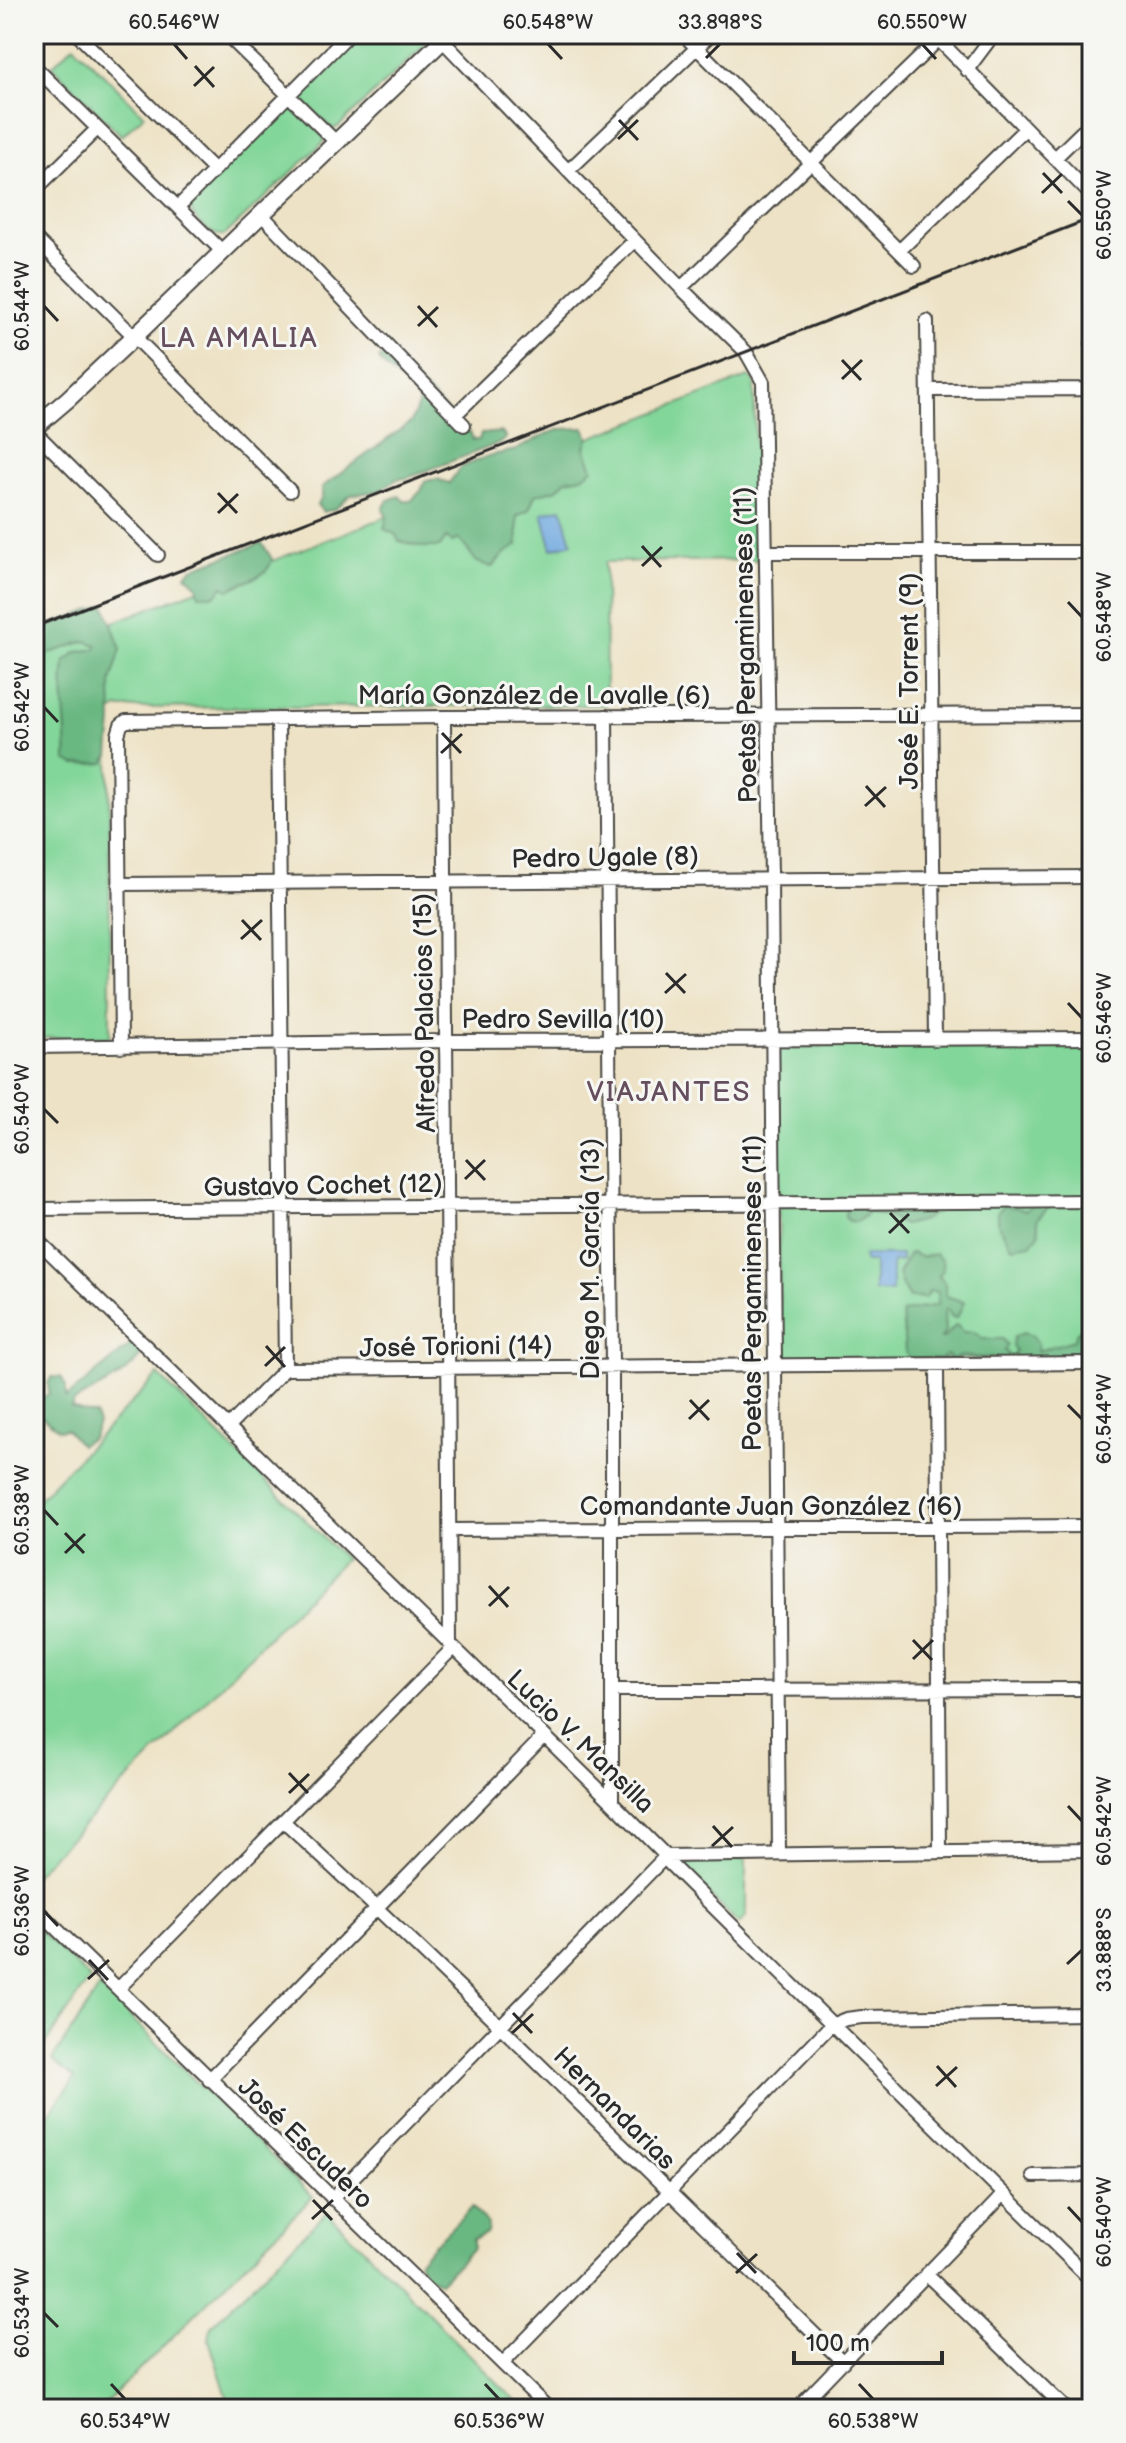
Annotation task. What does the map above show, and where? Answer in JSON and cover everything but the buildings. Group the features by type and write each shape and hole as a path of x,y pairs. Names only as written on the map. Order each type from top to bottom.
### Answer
{"main road":[{"path":"34,429 80,389 446,37"}],"street":[{"path":"77,34 214,170"},
{"path":"226,34 336,142"},
{"path":"178,207 349,34"},
{"path":"683,34 914,266"},
{"path":"568,171 711,34"},
{"path":"967,70 994,34"},
{"name":"Poetas Pergaminenses (11)","path":"446,37 568,171 746,352 758,368 764,387 779,1854"},
{"path":"681,288 935,37 1092,196"},
{"path":"34,66 223,252"},
{"path":"1055,158 1092,122"},
{"path":"34,191 97,129"},
{"path":"899,251 1025,129"},
{"path":"262,215 459,420 635,240"},
{"path":"34,237 290,491"},
{"name":"José E. Torrent (9)","path":"927,321 935,1040"},
{"path":"1092,344 1092,420"},
{"path":"929,390 1092,389"},
{"path":"34,429 158,555"},
{"path":"766,552 1092,552"},
{"name":"María González de Lavalle (6)","path":"119,884 118,735 121,725 131,720 1092,714"},
{"name":"Diego M. García (13)","path":"606,716 614,1690 612,1802"},
{"name":"Alfredo Palacios (15)","path":"444,717 452,1646"},
{"path":"229,1426 285,1369 278,719"},
{"name":"Pedro Ugale (8)","path":"119,884 1092,877"},
{"path":"119,884 121,1047"},
{"name":"Pedro Sevilla (10)","path":"34,1047 447,1041 1092,1038"},
{"name":"Gustavo Cochet (12)","path":"34,1209 1092,1201"},
{"name":"Lucio V. Mansilla","path":"34,1237 612,1802 666,1856 670,1864 807,1997 831,2025 1092,2281"},
{"name":"José Torioni (14)","path":"285,1369 1092,1363"},
{"path":"937,1365 940,1852"},
{"name":"Comandante Juan González (16)","path":"450,1530 1092,1526"},
{"path":"118,1989 284,1822 452,1646"},
{"path":"614,1690 1092,1689"},
{"path":"209,2080 544,1736"},
{"name":"Hernandarias","path":"284,1822 499,2024 843,2362"},
{"path":"332,2199 499,2024 666,1856 1092,1850"},
{"name":"José Escudero","path":"34,1907 549,2409"},
{"path":"503,2363 831,2025 862,2017 1092,2014"},
{"path":"1033,2176 1092,2175"},
{"path":"797,2409 1003,2195"},
{"path":"926,2274 1066,2409"}],"green space":[{"path":"357,34 436,34 338,127 332,129 303,101 300,92"},
{"path":"74,45 144,115 122,136 52,66"},
{"path":"292,105 325,138 324,142 225,235 208,230 188,205 286,106"},
{"path":"386,352 471,434 473,440 479,440 481,434 501,432 506,437 500,443 397,479 379,491 351,495 335,509 323,512 317,505 322,497 322,487 411,422 419,403 410,388 379,359"},
{"path":"748,377 754,381 757,560 605,562 606,705 118,708 109,714 110,1037 34,1038 34,653"},
{"path":"584,428 589,437 585,448 593,469 582,477 566,480 557,489 535,495 529,510 517,516 518,545 492,567 477,562 459,539 452,542 446,538 440,547 423,547 399,541 395,534 384,529 387,517 383,509 388,500 399,496 404,501 411,501 421,491 425,481 437,479 449,483 460,468 488,456 516,450 561,429"},
{"path":"262,543 272,559 269,566 260,575 229,590 223,586 216,595 199,595 197,585 186,575 191,569"},
{"path":"105,605 121,649 111,682 109,755 105,763 75,765 66,760 65,661 77,652 96,649 97,645 85,641 34,659 34,631"},
{"path":"1092,1042 1092,1358 780,1359 779,1047"},
{"path":"1034,1204 1050,1205 1037,1219 1039,1234 1031,1244 1012,1247 998,1224 998,1211 1004,1205 1026,1210"},
{"path":"846,1206 934,1206 927,1218 904,1225 869,1212 857,1222 849,1221 845,1217"},
{"path":"912,1253 921,1257 935,1254 942,1260 943,1270 939,1276 945,1284 946,1296 964,1302 957,1318 952,1317 947,1309 944,1311 945,1333 940,1339 956,1325 964,1332 974,1332 983,1339 1003,1339 1007,1345 1008,1360 960,1356 953,1360 947,1355 940,1360 909,1358 905,1352 902,1312 937,1305 937,1292 930,1291 925,1298 909,1298 902,1286 898,1274"},
{"path":"1087,1327 1091,1332 1091,1356 1016,1359 1013,1356 1014,1337 1023,1333 1033,1336 1038,1344 1037,1351 1074,1340 1077,1332"},
{"path":"134,1342 143,1352 129,1369 74,1402 71,1408 95,1415 98,1423 92,1438 80,1445 66,1429 59,1430 34,1411 34,1405 49,1393 48,1383 52,1377 61,1377 66,1387 66,1398"},
{"path":"158,1375 345,1559 34,1875 34,1495 39,1499"},
{"path":"746,1859 746,1918 739,1924 681,1867 684,1861"},
{"path":"34,1925 90,1979 34,2061"},
{"path":"100,1987 313,2197 100,2409 34,2409 34,2162 47,2145 35,2133 75,2078 52,2060"},
{"path":"472,2207 488,2224 487,2233 473,2239 473,2248 440,2282 424,2274 418,2261"},
{"path":"327,2212 518,2403 512,2409 231,2409 209,2340 211,2326"}],"water":[{"path":"562,508 572,543 552,549 542,513"},
{"path":"864,1255 901,1255 901,1261 892,1262 892,1292 874,1292 874,1262 865,1262"}],"railway":[{"path":"34,627 1092,218"}],"district":[{"name":"LA AMALIA","path":"239,337"},
{"name":"VIAJANTES","path":"669,1091"}]}
